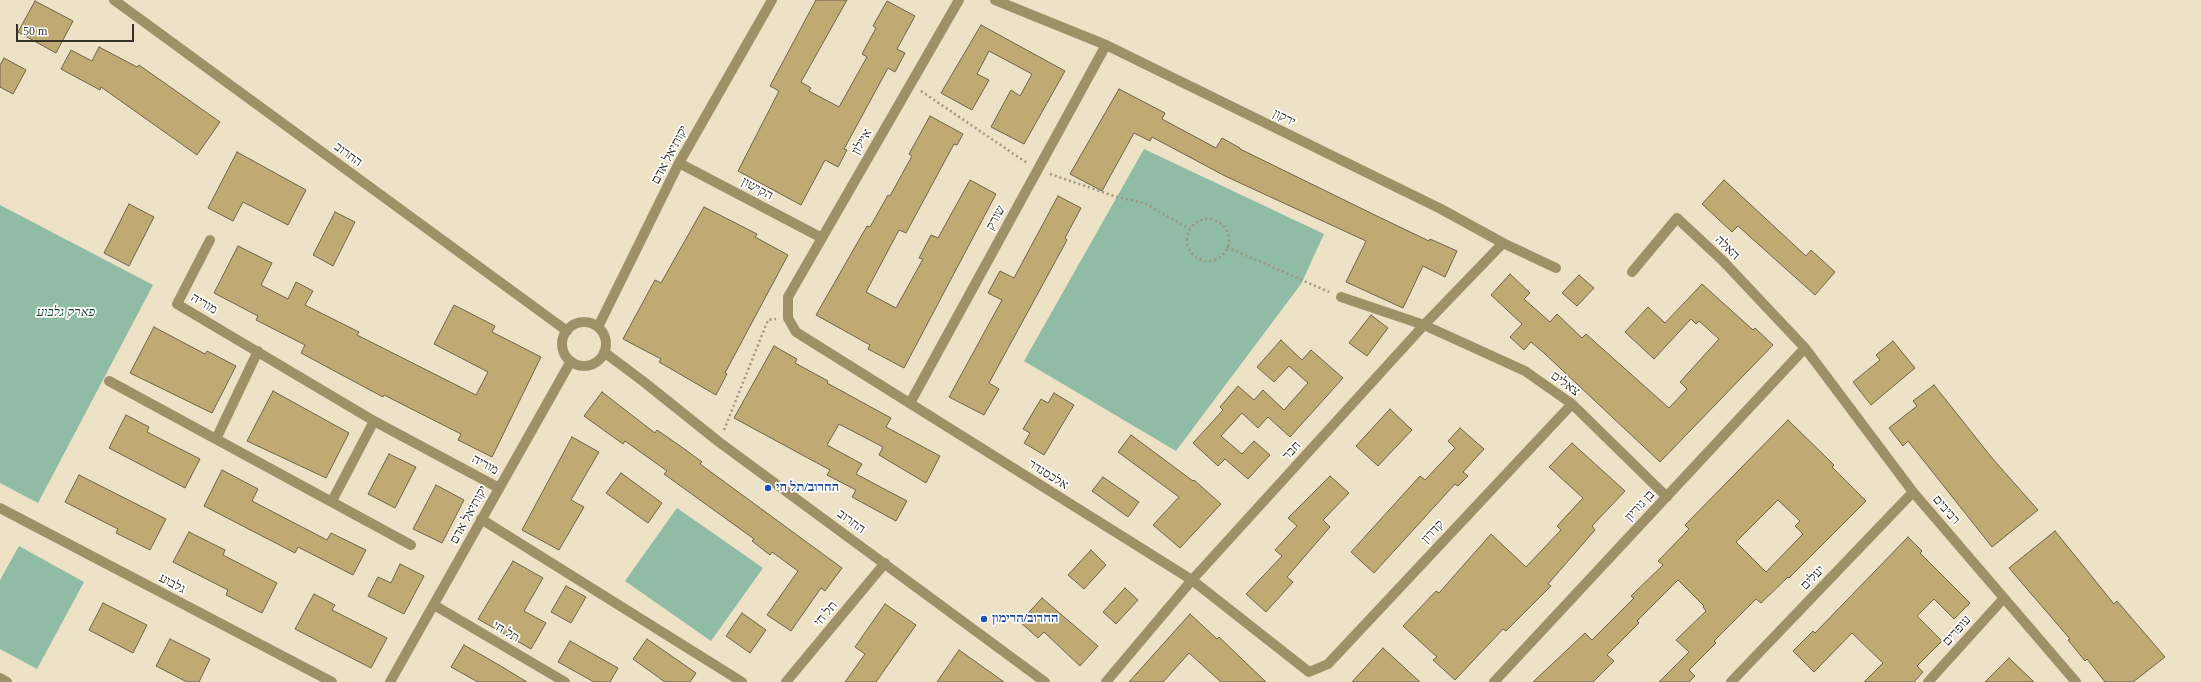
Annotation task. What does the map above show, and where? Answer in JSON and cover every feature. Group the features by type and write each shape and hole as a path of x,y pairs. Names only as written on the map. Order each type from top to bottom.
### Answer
{"street":[{"name":"החרוב","path":"114,0 567,331"},
{"name":"יקותיאל אדם","path":"598,327 679,163 772,0"},
{"name":"איילון","path":"788,318 788,297 959,0"},
{"name":"ירקון","path":"995,0 1106,45 1441,209 1503,243 1556,268"},
{"name":"שורק","path":"910,403 1106,45"},
{"name":"הקישון","path":"679,163 822,238"},
{"name":"האלה","path":"1632,272 1677,218 1723,261 1805,348"},
{"name":"מוריה","path":"210,240 177,304 374,421 499,488"},
{"name":"חבר","path":"1106,682 1192,580 1424,325 1503,243"},
{"name":"צאלים","path":"1341,297 1424,325 1525,371 1572,404 1667,497"},
{"name":"אלכסנדר","path":"788,318 796,332 1192,580 1309,672"},
{"path":"582,322 598,327 606,342 604,352 597,361 587,366 571,361 563,346 567,331 582,322"},
{"name":"רביבים","path":"1805,348 1913,492 2076,682"},
{"name":"בן גוריון","path":"1494,682 1805,348"},
{"path":"216,439 258,351"},
{"name":"החרוב","path":"604,352 719,442 1045,682"},
{"name":"יקותיאל אדם","path":"390,682 571,361"},
{"path":"109,381 411,545"},
{"name":"קדרון","path":"1309,672 1328,664 1572,404"},
{"path":"332,501 374,421"},
{"name":"יעלים","path":"1731,682 1913,492"},
{"name":"גלבוע","path":"0,508 332,682"},
{"path":"481,519 742,682"},
{"name":"תל חי","path":"786,682 885,563"},
{"name":"עופרים","path":"1928,682 2004,598"},
{"name":"תל חי","path":"434,605 565,682"},
{"path":"0,678 7,682"}],"path":[{"path":"1208,219 1215,221 1226,230 1229,240 1227,247 1223,255 1217,259 1201,260 1195,257 1188,249 1187,236 1196,223 1208,219"},
{"path":"1227,247 1341,297"},
{"path":"719,442 768,320 788,318"}],"green space":[{"path":"1144,149 1324,234 1301,284 1176,451 1024,361"},
{"name":"פארק גלבוע","path":"0,205 153,285 38,503 0,483"},
{"path":"677,508 763,568 711,641 625,581"},
{"path":"19,546 84,582 37,669 0,649 0,580"}],"building":[{"path":"816,0 847,0 801,82 811,88 809,91 839,107 867,57 862,54 876,28 873,26 887,1 915,16 897,49 905,53 895,72 888,68 844,149 847,150 838,167 825,160 801,205 738,171 779,91 770,86"},
{"path":"35,1 73,21 56,53 18,32"},
{"path":"981,25 1065,71 1024,144 991,127 1011,90 1020,96 1032,74 989,51 977,74 989,80 972,110 941,93"},
{"path":"99,47 137,67 139,65 220,122 197,155 101,87 100,90 61,69 71,50 92,61"},
{"path":"4,58 26,70 13,94 0,87 0,65"},
{"path":"1119,89 1165,113 1162,119 1216,148 1222,138 1240,149 1381,218 1429,241 1430,239 1457,251 1445,277 1423,266 1403,308 1346,282 1366,241 1225,176 1152,137 1150,141 1134,133 1102,191 1070,174"},
{"path":"930,116 963,134 957,145 954,144 906,233 899,230 866,292 896,308 923,259 919,258 931,235 938,238 970,180 996,194 904,368 868,349 870,345 816,315 867,226 870,227 888,195 890,196 912,156 909,154"},
{"path":"237,152 306,190 288,225 243,202 233,221 208,208"},
{"path":"1724,180 1806,256 1811,250 1835,272 1815,295 1738,226 1732,232 1702,204"},
{"path":"1058,196 1081,208 1065,238 1067,240 989,383 999,389 984,415 949,397 1002,300 988,293 1000,271 1014,278"},
{"path":"129,204 154,217 129,266 104,253"},
{"path":"704,207 757,234 755,237 788,255 725,373 727,374 716,395 659,362 661,359 623,339 655,280 661,283"},
{"path":"335,212 355,222 333,266 313,255"},
{"path":"238,246 272,263 261,285 288,299 296,282 313,291 305,305 359,332 357,335 476,395 488,372 434,344 454,305 495,326 492,332 541,357 492,457 458,440 461,434 384,395 383,397 301,353 305,345 256,320 258,316 214,293"},
{"path":"1510,274 1530,293 1524,299 1550,322 1557,314 1582,338 1586,334 1669,408 1687,389 1680,382 1719,339 1699,321 1696,324 1691,319 1654,359 1625,332 1648,307 1665,323 1702,284 1753,330 1755,328 1773,345 1660,462 1531,342 1524,350 1510,337 1522,324 1491,295"},
{"path":"1579,275 1594,288 1577,306 1562,293"},
{"path":"1371,315 1388,328 1367,356 1349,343"},
{"path":"154,327 205,354 207,351 236,366 212,413 130,373"},
{"path":"1281,340 1302,360 1311,350 1343,378 1290,437 1268,417 1258,428 1242,413 1221,436 1242,454 1254,441 1270,455 1248,479 1225,459 1218,466 1193,443 1223,410 1220,407 1238,386 1254,400 1263,390 1284,410 1308,383 1289,366 1274,382 1257,367"},
{"path":"1893,341 1915,368 1871,405 1853,382 1880,360 1876,355"},
{"path":"774,346 797,359 795,363 828,381 827,383 891,418 886,427 940,456 926,483 879,455 883,447 839,424 827,445 862,464 856,474 907,501 896,521 852,497 856,490 827,475 830,470 734,418"},
{"path":"1934,385 1992,458 2038,510 1992,547 1908,441 1903,446 1889,428 1917,406 1913,401"},
{"path":"273,391 349,433 326,478 247,441"},
{"path":"602,392 655,433 657,430 683,448 702,462 700,464 842,568 825,591 821,588 791,631 767,615 798,571 772,552 770,555 752,541 754,539 664,474 667,471 625,441 623,444 584,416"},
{"path":"1054,393 1074,405 1044,455 1024,443 1030,433 1023,429 1041,399 1048,403"},
{"path":"1390,409 1412,430 1378,466 1356,446"},
{"path":"126,415 149,427 147,432 200,459 185,488 109,448"},
{"path":"1788,420 1834,465 1832,467 1866,501 1789,578 1788,577 1761,603 1756,599 1714,641 1716,643 1689,670 1695,676 1689,682 1659,682 1689,652 1676,640 1706,611 1703,607 1704,606 1678,580 1637,621 1639,623 1607,655 1614,661 1593,682 1533,682 1585,633 1592,640 1634,598 1631,596 1663,565 1658,561 1689,529 1685,525","holes":["1778,500 1800,521 1795,526 1803,534 1766,572 1736,542"]},
{"path":"1460,428 1484,449 1463,472 1468,476 1458,486 1455,484 1374,573 1351,552 1420,476 1425,480 1455,448 1448,441"},
{"path":"1131,435 1193,481 1194,480 1221,504 1180,548 1153,525 1179,497 1118,452"},
{"path":"572,437 599,452 571,500 584,507 559,550 522,530"},
{"path":"1572,443 1625,491 1592,526 1595,530 1548,584 1551,586 1506,631 1503,629 1455,680 1433,660 1437,657 1403,626 1436,591 1439,593 1491,534 1526,567 1561,530 1557,526 1583,498 1549,467"},
{"path":"389,454 416,467 395,508 368,494"},
{"path":"222,470 258,489 252,501 327,540 331,533 366,550 353,575 298,547 295,553 204,506"},
{"path":"621,473 662,503 648,523 606,493"},
{"path":"79,475 166,519 150,550 116,533 118,529 65,502"},
{"path":"1330,476 1349,493 1323,520 1330,527 1287,577 1293,582 1266,612 1246,594 1282,556 1275,550 1297,526 1288,518"},
{"path":"1103,477 1139,502 1128,517 1092,491"},
{"path":"436,485 464,500 442,543 413,529"},
{"path":"2055,531 2114,604 2117,601 2165,657 2133,682 2105,682 2087,659 2085,661 2068,640 2070,639 2009,568"},
{"path":"189,532 225,550 223,555 277,583 262,613 226,595 228,590 173,562"},
{"path":"1908,537 1922,551 1920,553 1970,603 1954,619 1934,599 1917,616 1942,641 1917,666 1923,672 1914,682 1864,682 1883,663 1852,633 1814,672 1793,651 1813,631 1815,633"},
{"path":"1091,550 1106,565 1084,589 1068,575"},
{"path":"513,561 543,578 524,611 546,623 531,649 478,619"},
{"path":"400,564 424,576 404,614 368,596 378,577 391,583"},
{"path":"566,586 586,597 571,623 551,612"},
{"path":"1125,588 1138,600 1116,624 1103,612"},
{"path":"314,594 335,605 332,610 387,638 371,668 295,629"},
{"path":"1042,598 1098,646 1080,666 1044,632 1038,638 1020,622"},
{"path":"103,603 147,625 133,653 89,630"},
{"path":"885,604 916,625 876,682 845,682 865,654 855,647"},
{"path":"742,613 766,630 750,653 726,636"},
{"path":"1190,614 1217,639 1219,637 1266,682 1221,682 1189,653 1163,682 1129,682"},
{"path":"170,639 210,659 199,682 187,682 156,666"},
{"path":"647,639 696,673 690,682 665,682 633,659"},
{"path":"570,641 618,668 610,682 594,682 558,662"},
{"path":"464,645 527,682 478,682 451,667"},
{"path":"1383,648 1420,682 1352,682"},
{"path":"959,650 1004,682 937,682"},
{"path":"2009,658 2034,682 1985,682"}],"place":[{"name":"החרוב/תל חי","path":"768,488"},
{"name":"החרוב/הרימון","path":"984,619"}]}
